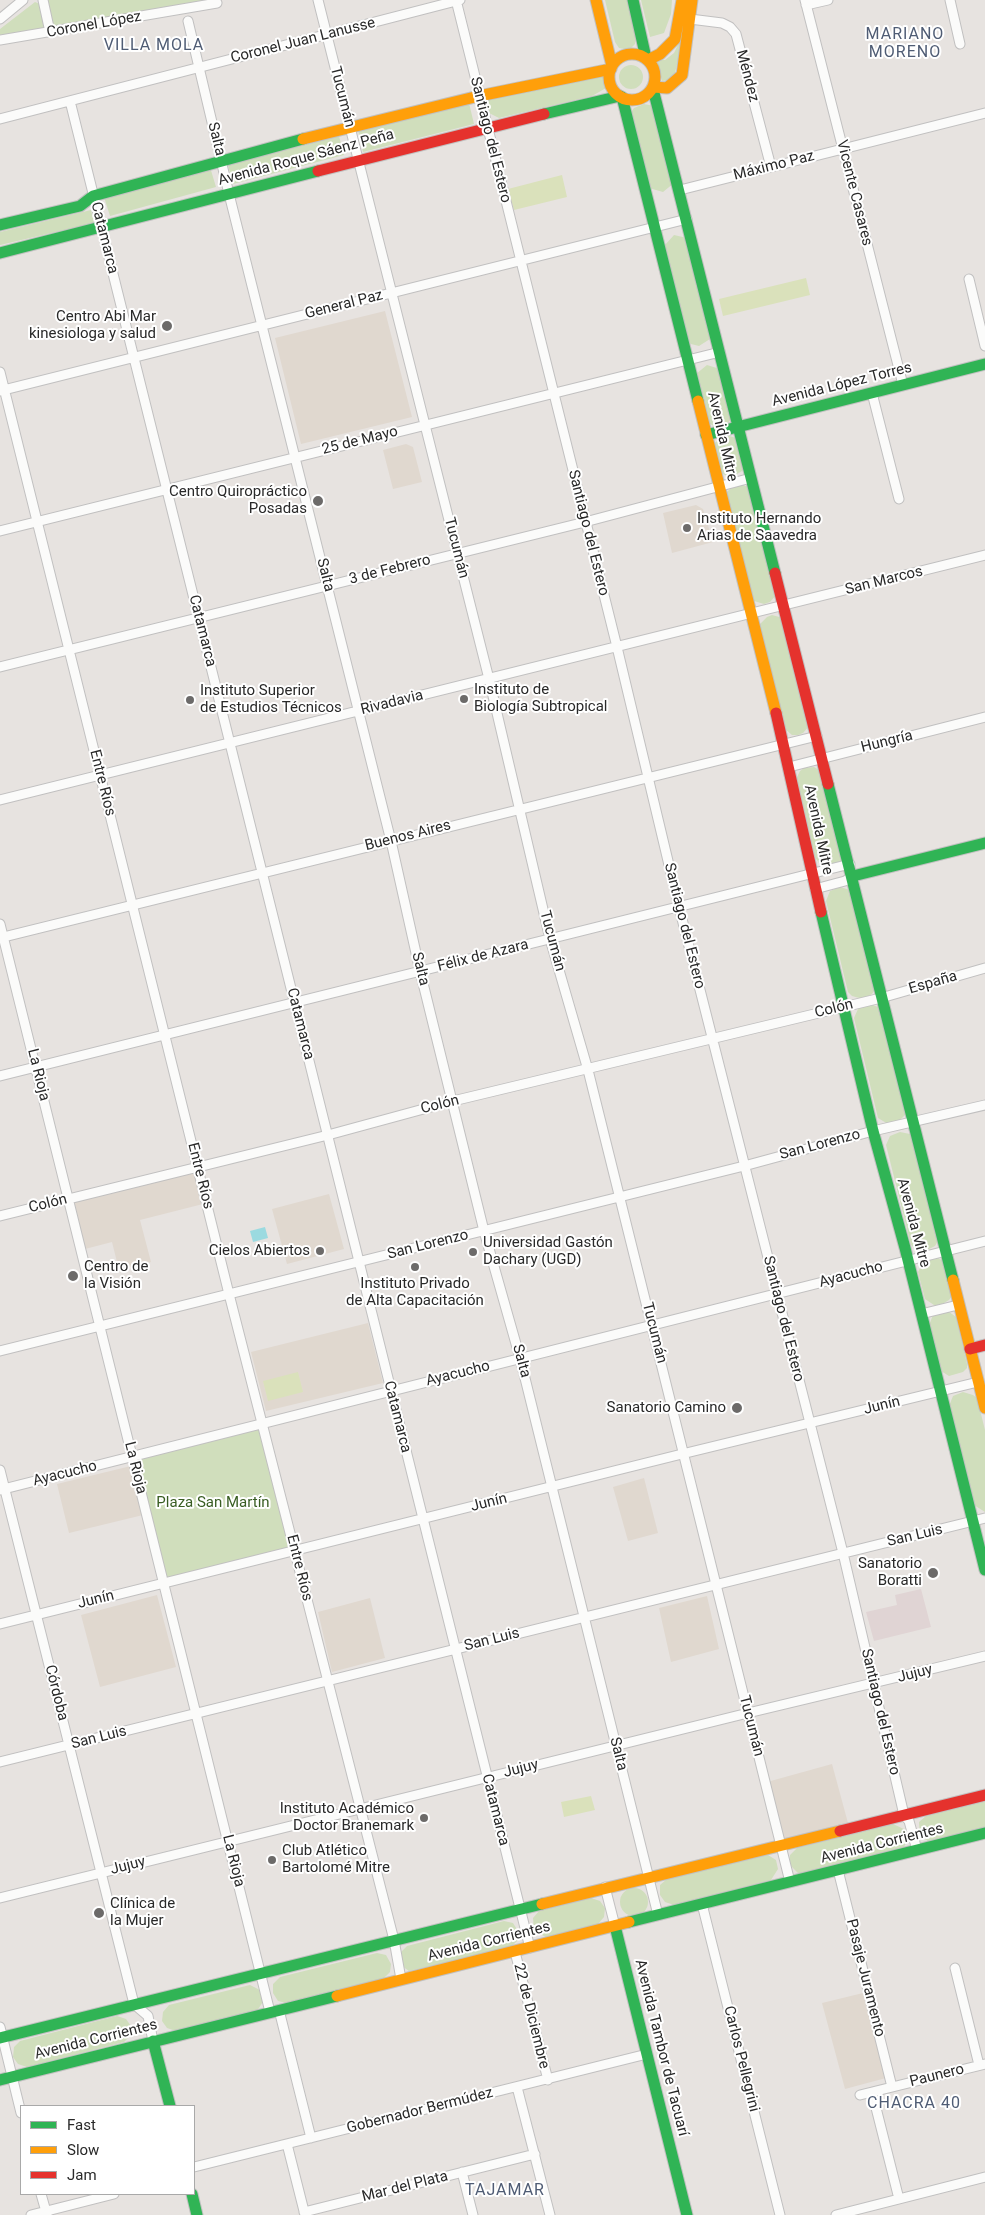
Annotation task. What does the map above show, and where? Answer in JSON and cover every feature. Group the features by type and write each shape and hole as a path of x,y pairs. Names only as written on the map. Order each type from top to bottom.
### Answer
{"main road":[{"path":"596,0 612,68 610,82 621,97 635,99 654,88 667,88 682,75 692,0"},
{"path":"633,0 647,59 654,70 654,88"},
{"path":"612,68 620,58 627,55 634,54 647,59 660,54 675,39 682,0"},
{"name":"Avenida Roque Sáenz Peña","path":"0,225 80,206 93,196 350,127 479,96 612,68"},
{"name":"Avenida Mitre","path":"654,88 985,1408"},
{"name":"Avenida Roque Sáenz Peña","path":"0,253 487,127 621,97"},
{"name":"Avenida Mitre","path":"621,97 789,767 811,872 873,1131 908,1259 985,1570"},
{"name":"Avenida López Torres","path":"706,435 985,364"},
{"path":"853,876 984,847"},
{"path":"970,1349 985,1345"},
{"name":"Avenida Corrientes","path":"1,2034 134,2004 985,1795"},
{"name":"Avenida Corrientes","path":"0,2080 985,1833"},
{"name":"Avenida Tambor de Tacuarí","path":"615,1926 687,2215"},
{"path":"153,2041 170,2105"},
{"path":"192,2195 197,2215"}],"street":[{"path":"0,19 23,0"},
{"path":"43,0 50,32"},
{"name":"Tucumán","path":"318,0 489,679 550,939 588,1070 790,1882"},
{"name":"Coronel Juan Lanusse","path":"0,119 458,0"},
{"name":"Santiago del Estero","path":"458,0 479,96 617,647 679,907 843,1553 904,1814 909,1821 917,1850"},
{"path":"805,3 828,0"},
{"path":"950,0 960,44"},
{"name":"Coronel López","path":"0,40 217,3"},
{"name":"Vicente Casares","path":"805,3 903,385"},
{"name":"Méndez","path":"690,19 722,23 730,27 736,34 771,167"},
{"name":"Salta","path":"188,21 229,194 391,841 420,971 484,1231 520,1358 658,1915"},
{"name":"Catamarca","path":"70,101 530,1948"},
{"name":"Máximo Paz","path":"680,190 985,113"},
{"name":"General Paz","path":"2,391 687,219"},
{"path":"969,279 985,346"},
{"name":"25 de Mayo","path":"0,531 720,352"},
{"name":"Entre Ríos","path":"0,372 2,391 37,522 229,1294 394,1940 401,1979"},
{"path":"872,393 899,499"},
{"name":"3 de Febrero","path":"0,667 585,522 751,478"},
{"name":"San Marcos","path":"784,606 985,555"},
{"name":"Rivadavia","path":"0,800 784,606"},
{"name":"Hungría","path":"789,767 985,717"},
{"name":"Buenos Aires","path":"2,938 817,736"},
{"name":"Félix de Azara","path":"0,1076 679,907 811,872 850,864"},
{"path":"815,889 845,881 853,876"},
{"name":"La Rioja","path":"0,924 260,1973 274,2011 311,2138"},
{"name":"España","path":"881,998 985,968"},
{"name":"Colón","path":"0,1216 328,1135 453,1101 881,998"},
{"name":"San Lorenzo","path":"0,1352 744,1166 873,1131 985,1105"},
{"name":"Ayacucho","path":"2,1490 985,1241"},
{"path":"921,1314 958,1305"},
{"name":"Junín","path":"0,1624 978,1382"},
{"name":"Córdoba","path":"0,1470 2,1490 36,1615 134,2004"},
{"name":"San Luis","path":"0,1762 985,1518"},
{"name":"Jujuy","path":"0,1898 616,1745 873,1685 985,1656"},
{"name":"Pasaje Juramento","path":"838,1870 892,2087"},
{"name":"Avenida Tambor de Tacuarí","path":"605,1888 615,1926"},
{"name":"Carlos Pellegrini","path":"702,1904 780,2215"},
{"name":"22 de Diciembre","path":"515,1952 548,2080"},
{"path":"955,1968 982,2064"},
{"path":"134,2004 148,2016 153,2041"},
{"path":"1,2034 20,2109"},
{"name":"Gobernador Bermúdez","path":"195,2167 647,2054"},
{"name":"Paunero","path":"860,2095 982,2064"},
{"path":"518,2087 550,2215"},
{"path":"872,2092 899,2199"},
{"path":"287,2144 305,2213"},
{"name":"Mar del Plata","path":"305,2213 534,2154"},
{"path":"462,2172 473,2215"},
{"path":"836,2215 985,2177"},
{"path":"41,2195 46,2213"},
{"path":"31,2215 46,2213 110,2195"}],"shaded area":[{"path":"385,311 412,417 301,444 275,338"},
{"path":"406,444 413,447 422,482 393,489 383,450"},
{"name":"Instituto Hernando Arias de Saavedra","path":"696,505 703,509 713,542 672,553 663,513"},
{"path":"194,1167 203,1204 140,1220 151,1262 119,1270 112,1242 85,1249 73,1197"},
{"path":"329,1194 344,1249 287,1264 272,1209"},
{"path":"368,1323 383,1383 266,1411 251,1352"},
{"path":"131,1466 143,1515 69,1533 57,1484"},
{"path":"644,1478 658,1533 628,1541 613,1487"},
{"path":"921,1589 931,1627 874,1641 866,1612 897,1605 895,1595"},
{"path":"157,1595 176,1667 100,1687 81,1615"},
{"path":"707,1596 719,1649 671,1662 659,1608"},
{"path":"370,1598 385,1658 332,1672 318,1612"},
{"path":"832,1764 848,1823 783,1840 767,1782"},
{"path":"863,1993 886,2078 845,2089 822,2003"}],"green space":[{"path":"47,0 215,0 53,30"},
{"path":"605,0 627,0 636,36 635,44 629,50 619,48 615,42"},
{"path":"641,0 672,0 671,14 664,33 650,37"},
{"path":"35,2 42,5 46,29 0,35 0,29"},
{"path":"684,33 675,73 669,80 662,81 657,60 665,60 674,53"},
{"path":"631,65 636,66 642,72 642,82 636,88 631,89 626,88 620,82 619,77 620,72 626,66"},
{"path":"603,74 607,80 606,88 592,96 499,118 489,113 487,101 494,96"},
{"path":"469,103 474,124 363,152 358,130"},
{"path":"644,104 654,106 674,183 663,192 649,188 631,112 634,108"},
{"path":"339,136 344,155 233,184 228,165"},
{"path":"210,167 216,187 110,216 104,197"},
{"path":"562,175 567,197 514,210 508,189"},
{"path":"91,210 94,223 0,245 0,232"},
{"path":"674,235 687,238 710,339 699,346 691,344 686,340 665,245"},
{"path":"806,278 810,295 723,316 719,299"},
{"path":"707,365 720,369 732,417 727,425 715,427 707,422 696,374"},
{"path":"726,435 736,438 744,467 742,471 732,477 722,474 713,444"},
{"path":"739,484 749,487 777,594 770,602 764,604 754,601 726,493 734,485"},
{"path":"772,615 783,618 810,725 803,733 798,735 792,735 784,728 760,624"},
{"path":"814,767 819,770 843,858 841,862 822,867 814,856 795,781 800,771 804,768"},
{"path":"840,887 850,890 875,989 872,994 863,999 852,996 848,992 826,901 830,891"},
{"path":"873,1005 878,1007 906,1114 898,1122 888,1124 878,1118 854,1018 858,1009 863,1006"},
{"path":"900,1132 910,1134 938,1241 935,1246 925,1251 915,1249 911,1245 886,1145 890,1136"},
{"path":"938,1258 942,1260 952,1296 939,1306 925,1299 918,1272 923,1262 927,1259"},
{"path":"948,1311 956,1317 967,1364 967,1368 963,1372 949,1376 941,1371 929,1325 933,1315"},
{"path":"298,1372 303,1392 268,1401 263,1381"},
{"path":"963,1392 977,1398 985,1430 985,1512 974,1505 949,1406 953,1396"},
{"name":"Plaza San Martín","path":"261,1426 292,1550 165,1581 135,1457"},
{"path":"591,1796 595,1810 564,1817 561,1802"},
{"path":"985,1801 985,1828 928,1841 920,1836 919,1822 926,1816"},
{"path":"893,1824 906,1830 908,1839 904,1847 799,1874 789,1864 790,1855 797,1848"},
{"path":"768,1855 776,1860 778,1869 771,1880 674,1905 665,1902 660,1895 660,1885 667,1879"},
{"path":"634,1888 644,1892 648,1902 644,1912 634,1916 624,1912 620,1902 624,1892"},
{"path":"591,1898 600,1901 605,1908 604,1917 598,1924 546,1937 534,1931 533,1918 539,1911"},
{"path":"504,1921 513,1923 518,1931 518,1940 511,1947 409,1971 402,1966 401,1952 407,1946"},
{"path":"377,1953 386,1955 391,1964 390,1972 383,1979 287,2003 278,2001 273,1993 273,1984 280,1977"},
{"path":"250,1985 262,1991 264,2000 257,2011 176,2031 167,2028 162,2021 163,2012 169,2005"},
{"path":"117,2016 126,2019 131,2026 130,2036 124,2042 27,2067 18,2064 13,2057 14,2047 20,2041"}],"water":[{"path":"265,1227 268,1238 253,1242 250,1231"}],"traffic: fast":[{"path":"633,0 646,58"},
{"path":"653,89 775,573"},
{"path":"544,114 620,96"},
{"path":"622,97 698,401"},
{"path":"0,225 80,206 93,196 303,139"},
{"path":"0,253 318,171"},
{"path":"706,435 985,364"},
{"path":"828,784 953,1280"},
{"path":"853,876 985,843"},
{"path":"821,912 873,1131 905,1248 985,1570"},
{"path":"629,1922 985,1833"},
{"path":"0,2038 542,1904"},
{"path":"615,1926 687,2215"},
{"path":"0,2080 337,1996"},
{"path":"153,2041 170,2105"},
{"path":"192,2195 197,2215"}],"traffic: slow":[{"path":"596,0 612,66"},
{"path":"648,60 660,54 675,39 682,0"},
{"path":"654,87 667,88 682,75 692,0"},
{"path":"632,54 645,58 651,64 655,77 651,90 645,96 632,100 619,96 613,90 609,77 613,64 619,58 632,54"},
{"path":"303,139 479,96 611,69"},
{"path":"698,401 776,713"},
{"path":"953,1280 985,1408"},
{"path":"542,1904 840,1831"},
{"path":"337,1996 629,1922"}],"traffic: jam":[{"path":"318,171 544,114"},
{"path":"775,573 828,784"},
{"path":"776,713 821,912"},
{"path":"970,1349 985,1345"},
{"path":"840,1831 985,1795"}],"place":[{"name":"Centro Abi Mar kinesiologa y salud","path":"167,326"},
{"name":"Centro Quiropráctico Posadas","path":"318,501"},
{"name":"Instituto Hernando Arias de Saavedra","path":"687,528"},
{"name":"Instituto de Biología Subtropical","path":"464,699"},
{"name":"Instituto Superior de Estudios Técnicos","path":"190,700"},
{"name":"Cielos Abiertos","path":"320,1251"},
{"name":"Universidad Gastón Dachary (UGD)","path":"473,1252"},
{"name":"Instituto Privado de Alta Capacitación","path":"415,1267"},
{"name":"Centro de la Visión","path":"73,1276"},
{"name":"Sanatorio Camino","path":"737,1408"},
{"name":"Sanatorio Boratti","path":"933,1573"},
{"name":"Instituto Académico Doctor Branemark","path":"424,1818"},
{"name":"Club Atlético Bartolomé Mitre","path":"272,1860"},
{"name":"Clínica de la Mujer","path":"99,1913"}],"district":[{"name":"MARIANO MORENO","path":"905,44"},
{"name":"VILLA MOLA","path":"154,46"},
{"name":"CHACRA 40","path":"914,2104"},
{"name":"TAJAMAR","path":"505,2191"}]}
